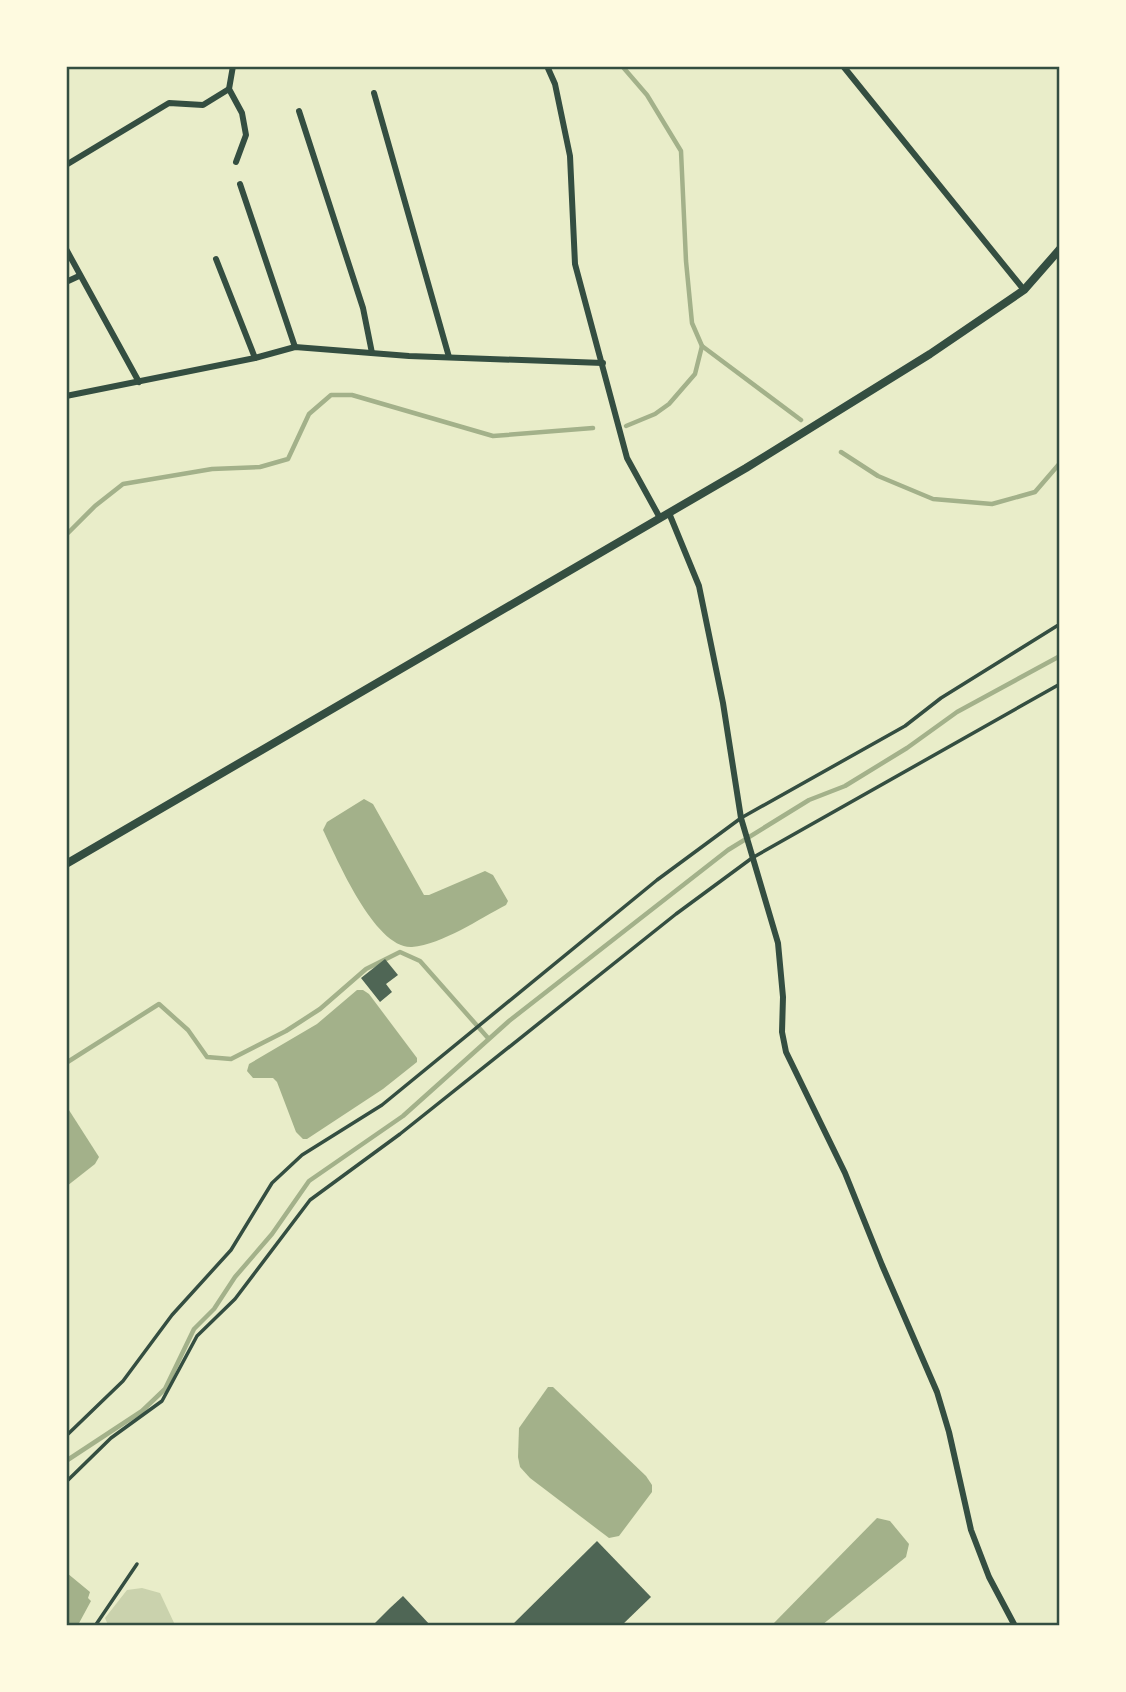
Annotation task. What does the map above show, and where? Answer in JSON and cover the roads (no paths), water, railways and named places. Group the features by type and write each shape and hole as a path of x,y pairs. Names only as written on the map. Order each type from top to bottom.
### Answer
{"street":[{"path":"233,66 229,89 243,113 246,135 236,162"},
{"path":"547,66 555,84 570,156 575,264 603,363 609,396 628,458 664,515 699,586 723,703 741,818 778,943 783,997 782,1032 786,1052 845,1173 937,1392 971,1530 989,1577 1015,1626"},
{"path":"843,66 1024,290"},
{"path":"66,165 169,103 203,105 229,89"},
{"path":"373,93 449,357"},
{"path":"299,111 363,308 372,353"},
{"path":"240,184 295,347"},
{"path":"66,864 746,468 930,354 1024,290 1059,249"},
{"path":"66,250 139,382"},
{"path":"215,259 255,358"},
{"path":"66,282 79,276"},
{"path":"66,396 255,358 295,347 603,363"}],"lane":[{"path":"66,1436 123,1381 172,1315 231,1250 272,1184 302,1155 382,1104 657,880 741,818 905,726 940,698 1059,624"},
{"path":"66,1482 111,1438 162,1401 197,1336 235,1299 310,1199 400,1134 676,914 752,858 1059,684"},
{"path":"95,1626 137,1564"}],"waterway":[{"path":"622,66 647,95 681,151 692,323 702,346 801,420"},
{"path":"626,426 655,414 669,404 695,374 702,346"},
{"path":"66,535 95,506 123,484 212,469 260,467 288,459 309,414 331,395 352,395 493,436 593,428"},
{"path":"841,452 878,476 933,499 992,504 1035,492 1060,463"},
{"path":"66,1461 142,1411 165,1389 194,1329 214,1309 235,1277 272,1234 309,1181 403,1116 509,1021 728,850 809,800 845,786 907,748 957,712 1060,656"},
{"path":"66,1063 159,1004 188,1030 207,1057 231,1059 286,1031 320,1009 366,969 400,952 420,961 488,1038"}]}
